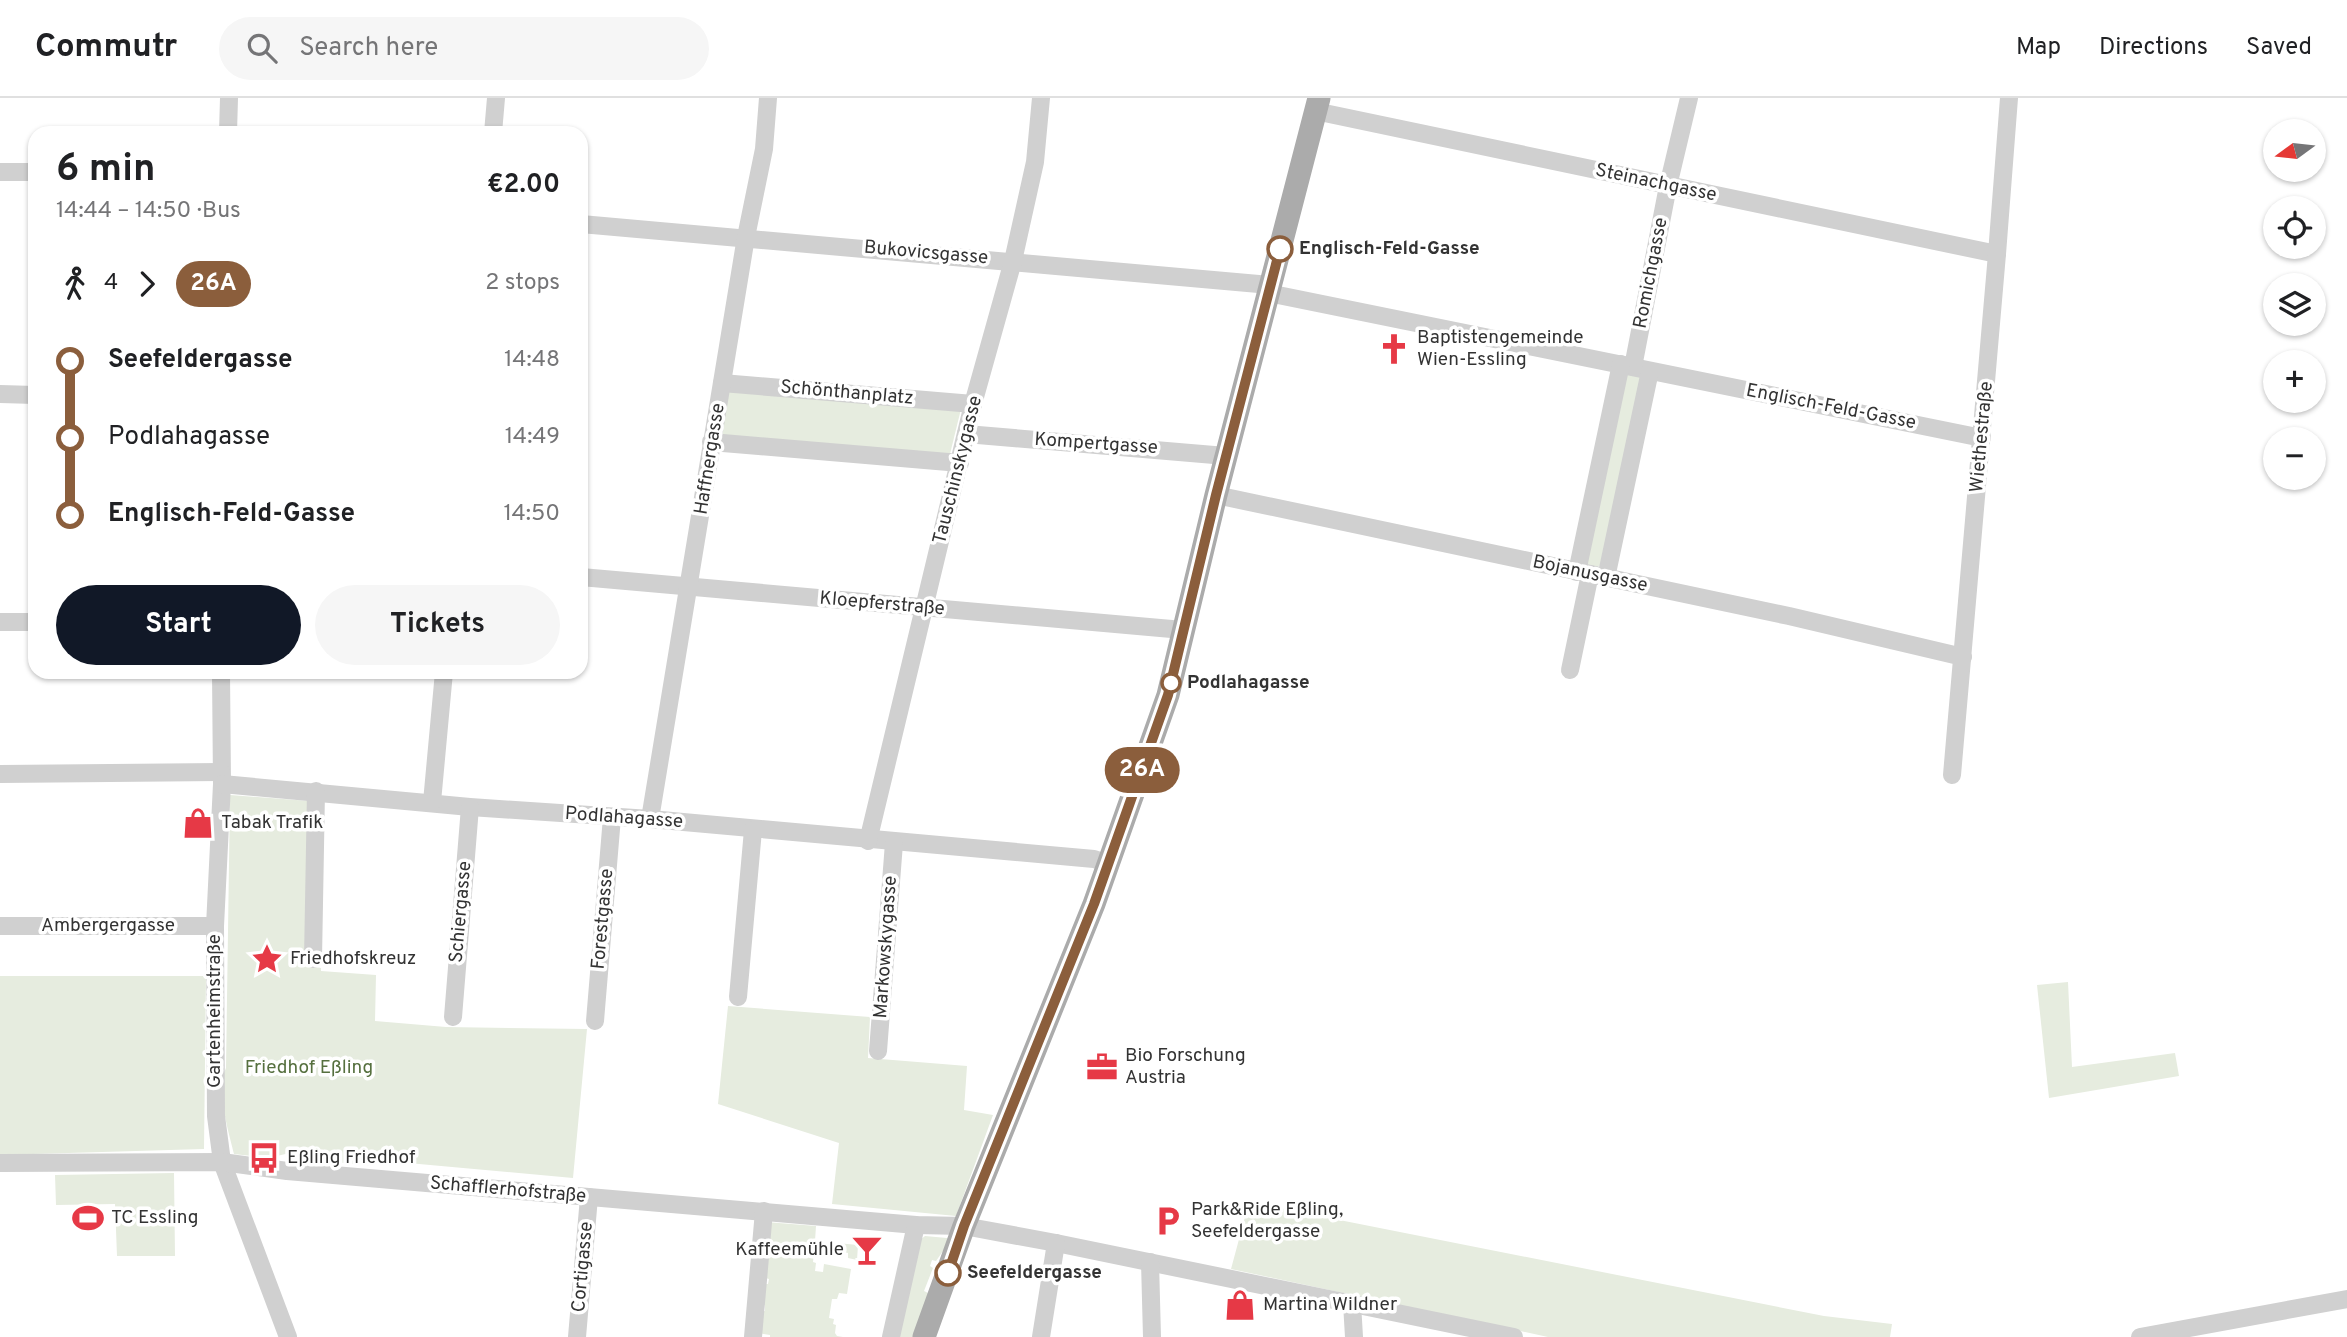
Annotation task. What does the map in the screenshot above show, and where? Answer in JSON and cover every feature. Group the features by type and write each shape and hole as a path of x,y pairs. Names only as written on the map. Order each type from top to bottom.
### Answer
{"main road":[{"path":"924,1337 964,1226 1109,864 1168,695 1216,495 1317,105"}],"street":[{"path":"228,126 229,98"},
{"path":"494,126 496,98"},
{"name":"Haffnergasse","path":"650,819 690,586 711,442 764,149 768,98"},
{"name":"Tauschinskygasse","path":"868,841 973,404 1013,261 1035,162 1041,98"},
{"name":"Romichgasse","path":"1591,575 1635,367 1668,186 1689,98"},
{"name":"Wiethestraße","path":"1952,775 2009,98"},
{"name":"Steinachgasse","path":"1317,105 1668,186 1997,254"},
{"path":"0,172 28,173"},
{"name":"Bukovicsgasse","path":"588,225 1013,261 1269,289"},
{"name":"Englisch-Feld-Gasse","path":"1269,289 1982,438"},
{"name":"Romichgasse","path":"1591,575 1635,367"},
{"name":"Schönthanplatz","path":"722,383 973,404"},
{"path":"0,394 28,395"},
{"name":"Kompertgasse","path":"966,434 1226,456"},
{"path":"711,442 960,463"},
{"name":"Bojanusgasse","path":"1216,495 1789,616 1963,657"},
{"path":"1570,670 1591,575"},
{"name":"Kloepferstraße","path":"588,578 1183,630"},
{"path":"0,622 28,622"},
{"name":"Gartenheimstraße","path":"221,679 214,1085 222,1163 288,1337"},
{"path":"432,802 443,679"},
{"name":"Podlahagasse","path":"0,774 221,778 470,807 650,819 868,841 1094,859 1109,864"},
{"path":"313,959 316,791"},
{"name":"Schiergasse","path":"453,1017 470,807"},
{"name":"Forestgasse","path":"595,1021 612,817"},
{"path":"738,997 753,830"},
{"name":"Markowskygasse","path":"878,1051 894,843"},
{"name":"Ambergergasse","path":"0,926 215,926"},
{"name":"Schafflerhofstraße","path":"0,1163 222,1163 287,1171 916,1225 964,1226"},
{"name":"Cortigasse","path":"577,1337 589,1197"},
{"path":"753,1337 764,1210"},
{"path":"891,1337 916,1225"},
{"path":"964,1226 1056,1242 1514,1337"},
{"path":"1041,1337 1056,1242"},
{"path":"1150,1262 1152,1337"},
{"path":"2140,1337 2347,1299"},
{"path":"1352,1303 1354,1337"}],"green space":[{"path":"1625,374 1644,375 1604,563 1594,569 1587,568 1585,556"},
{"path":"728,391 961,409 950,454 721,435"},
{"name":"Friedhof Eßling","path":"230,795 309,801 306,965 321,968 321,971 376,975 375,1021 446,1027 587,1029 573,1178 375,1160 374,1166 304,1159 303,1150 268,1158 234,1154 222,1099 226,1068"},
{"path":"0,976 206,976 204,1149 0,1155"},
{"path":"2068,982 2072,1067 2175,1053 2179,1076 2049,1098 2037,985"},
{"path":"728,1006 870,1017 868,1058 967,1066 964,1110 993,1115 956,1216 832,1204 839,1143 718,1104"},
{"path":"174,1173 175,1256 117,1256 115,1204 56,1205 55,1175"},
{"path":"1249,1202 1824,1316 1892,1324 1890,1337 1548,1337 1231,1269"},
{"path":"766,1222 816,1226 815,1241 858,1245 857,1260 848,1258 848,1253 815,1245 815,1271 823,1272 824,1264 851,1269 847,1294 839,1293 837,1299 832,1299 829,1318 834,1319 837,1336 843,1337 770,1337 757,1333 759,1312 765,1311 765,1305 759,1304 761,1284 768,1284 769,1279 762,1277 763,1257 771,1256 771,1250 764,1249"},
{"path":"925,1236 947,1238 950,1241 936,1261 932,1260 930,1266 933,1268 924,1291 928,1293 920,1337 895,1337 920,1240"}],"bus line":[{"name":"26A","path":"948,1273 964,1226 1094,904 1168,695 1216,495 1280,249"}],"place":[{"name":"Englisch-Feld-Gasse","path":"1280,249"},
{"name":"Baptistengemeinde Wien-Essling","path":"1394,349"},
{"name":"Podlahagasse","path":"1171,683"},
{"name":"Tabak Trafik","path":"198,823"},
{"name":"Friedhofskreuz","path":"267,959"},
{"name":"Bio Forschung Austria","path":"1102,1067"},
{"name":"Eßling Friedhof","path":"264,1158"},
{"name":"TC Essling","path":"88,1218"},
{"name":"Park&Ride Eßling, Seefeldergasse","path":"1168,1221"},
{"name":"Kaffeemühle","path":"867,1250"},
{"name":"Seefeldergasse","path":"948,1273"},
{"name":"Martina Wildner","path":"1240,1305"}]}
